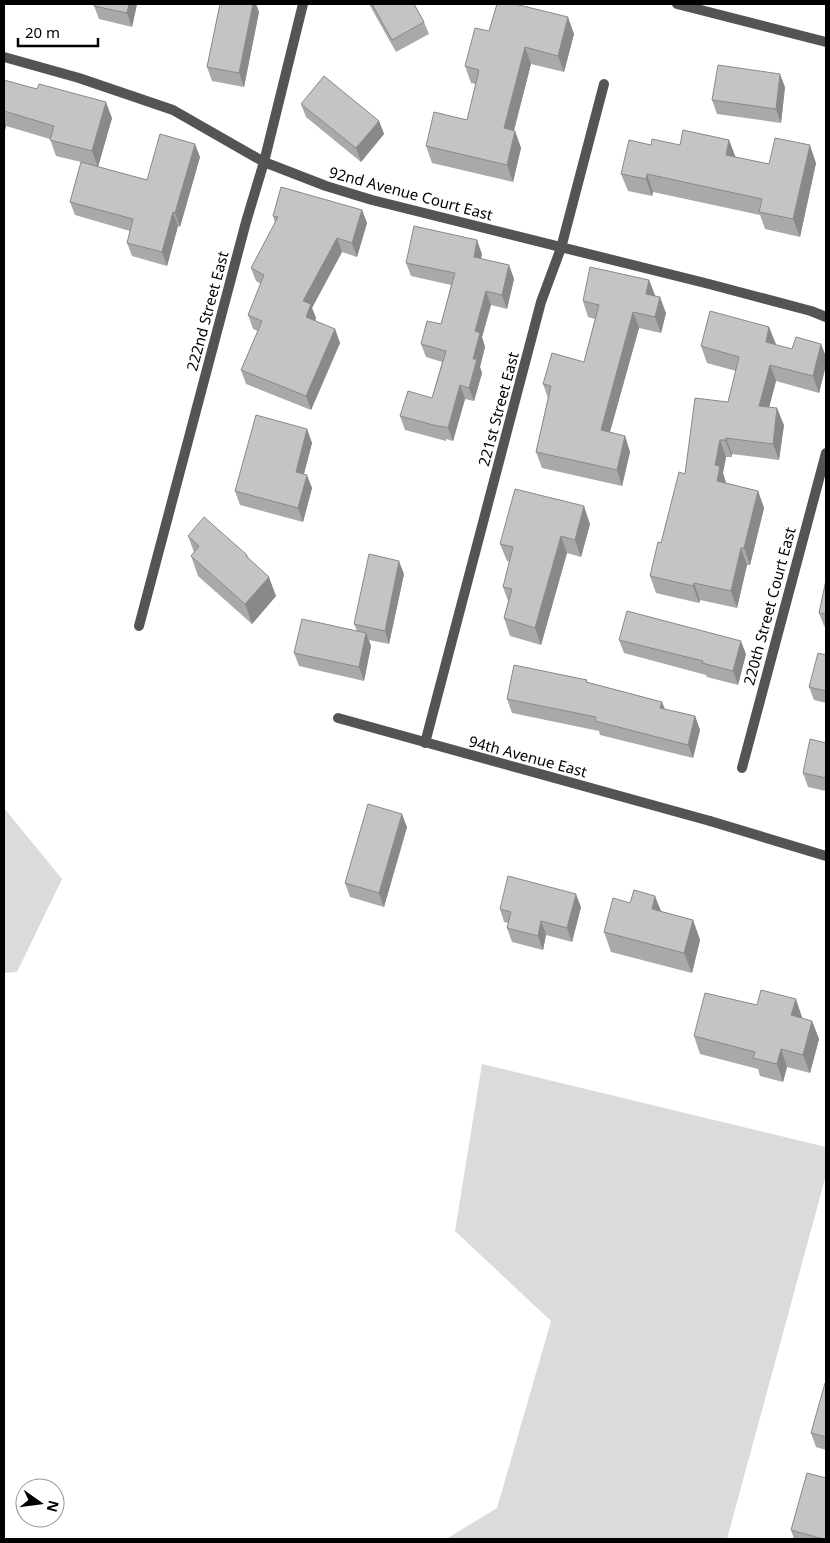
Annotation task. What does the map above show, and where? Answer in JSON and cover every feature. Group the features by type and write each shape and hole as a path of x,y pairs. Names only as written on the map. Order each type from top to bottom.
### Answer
{"street":[{"name":"222nd Street East","path":"139,626 243,232 264,162 303,4"},
{"path":"677,4 826,42"},
{"name":"92nd Avenue Court East","path":"4,57 79,78 173,110 264,162 326,186 372,200 709,284 826,316"},
{"name":"221st Street East","path":"425,743 541,302 561,248 604,84"},
{"name":"220th Street Court East","path":"742,768 826,453"},
{"name":"94th Avenue East","path":"338,718 710,821 826,856"}],"shaded area":[{"path":"4,808 62,879 17,972 4,973"},
{"path":"482,1064 826,1147 826,1175 727,1539 446,1539 497,1508 551,1321 455,1231"}],"building":[{"path":"94,4 129,4 127,13 94,6"},
{"path":"220,4 253,4 239,73 207,67"},
{"path":"372,4 414,4 424,22 392,40"},
{"path":"497,4 515,4 568,17 558,56 525,47 504,128 515,131 507,165 426,146 434,112 467,120 479,70 465,66 475,28 489,31"},
{"path":"718,65 780,74 776,109 712,100"},
{"path":"324,76 379,121 356,148 301,104"},
{"path":"4,80 37,89 39,84 106,102 92,151 50,140 54,126 4,111"},
{"path":"683,130 729,140 726,155 769,164 775,138 810,145 793,219 759,212 762,199 647,174 646,179 621,174 629,140 651,145 652,139 680,145"},
{"path":"160,134 195,144 162,252 127,243 133,219 70,202 81,162 147,180"},
{"path":"281,187 362,210 352,243 337,238 303,301 311,304 306,317 335,329 306,396 241,370 262,321 248,315 264,275 251,268 278,217 273,216"},
{"path":"414,226 477,240 474,257 509,265 502,295 486,291 475,331 480,333 473,359 477,359 469,388 460,385 448,428 400,416 408,391 432,398 446,351 421,344 427,321 441,324 455,273 406,263"},
{"path":"590,267 649,280 646,294 660,297 655,317 633,312 601,430 625,436 617,470 536,452 551,386 543,384 552,353 584,362 599,305 583,301"},
{"path":"710,311 769,327 766,342 792,349 796,337 821,344 813,376 770,365 759,406 777,408 773,444 726,438 725,440 720,440 715,465 720,466 717,481 758,491 744,548 741,548 731,591 694,583 693,586 650,576 658,542 661,543 679,472 685,474 695,398 728,402 739,357 701,346"},
{"path":"256,415 307,429 296,472 307,475 298,508 235,491"},
{"path":"515,489 584,506 575,540 561,536 535,628 504,618 512,589 503,587 513,547 500,544"},
{"path":"204,517 269,577 245,604 191,556 199,546 188,536"},
{"path":"369,554 399,561 385,631 354,624"},
{"path":"826,580 826,614 819,613"},
{"path":"627,611 741,641 733,671 702,663 703,661 619,640"},
{"path":"302,619 366,633 359,667 294,653"},
{"path":"818,653 826,655 826,691 809,687"},
{"path":"514,665 587,680 586,682 662,702 660,708 695,716 688,745 595,721 596,717 507,699"},
{"path":"810,739 826,743 826,778 803,773"},
{"path":"368,804 402,814 379,893 345,883"},
{"path":"508,876 576,894 567,928 541,921 538,936 507,928 511,912 500,909"},
{"path":"634,890 655,896 652,909 693,920 684,953 604,932 613,898 630,903"},
{"path":"761,990 796,999 791,1015 812,1021 803,1055 781,1049 777,1064 753,1058 755,1052 694,1036 705,993 757,1005"},
{"path":"826,1383 826,1437 811,1433"},
{"path":"807,1473 826,1478 826,1539 791,1530"}]}
